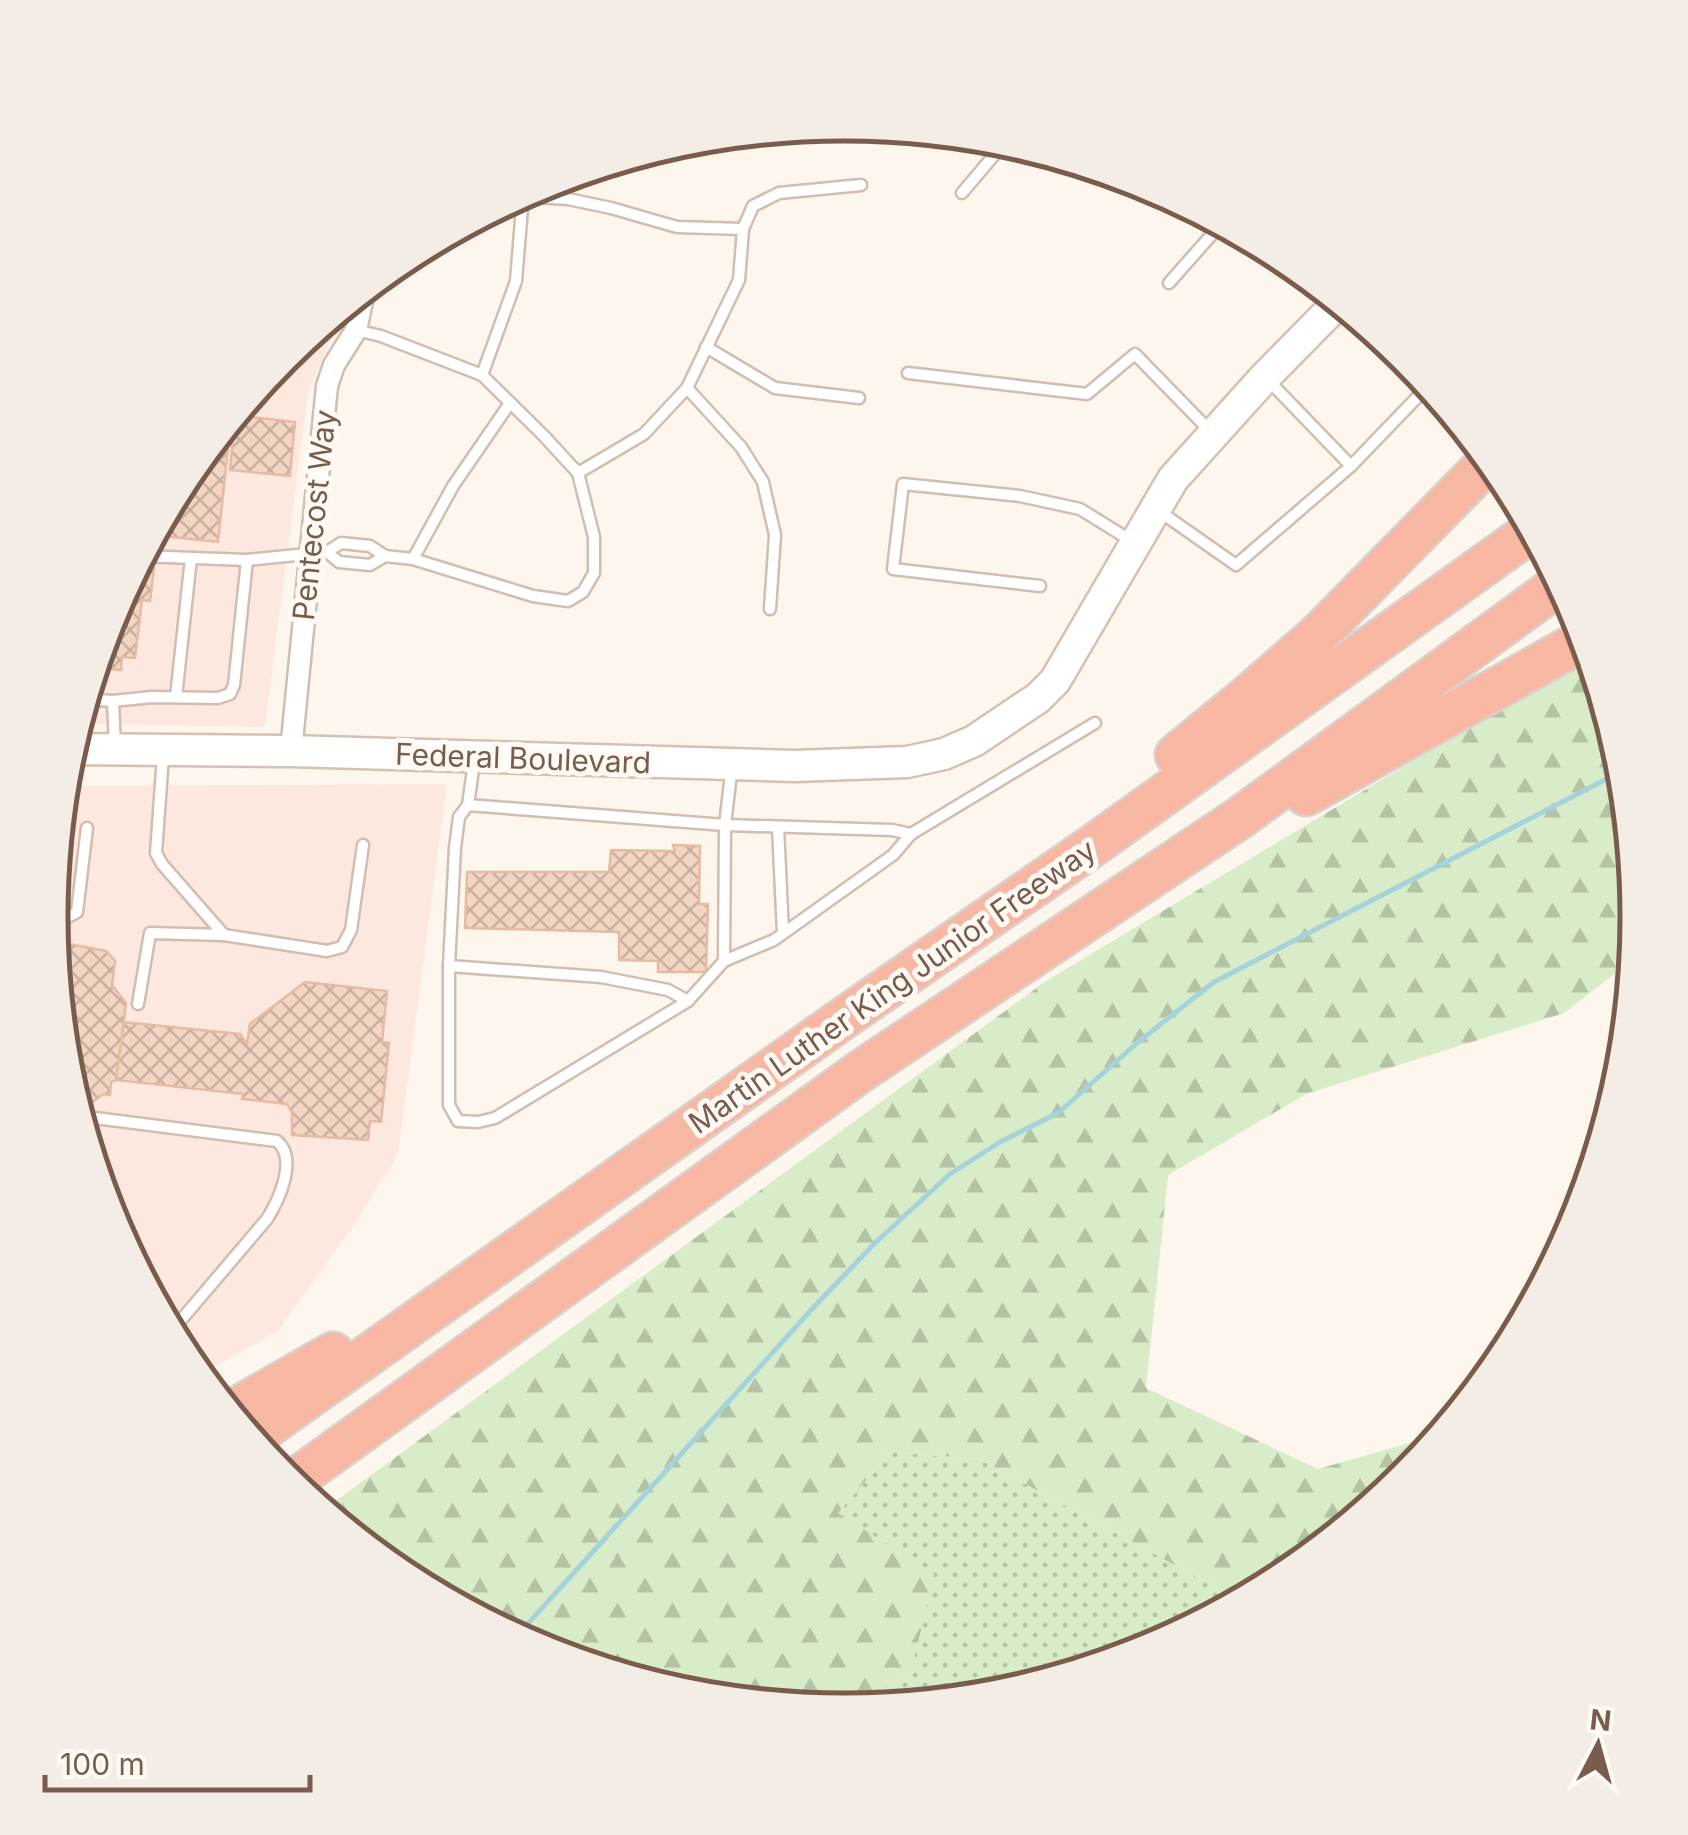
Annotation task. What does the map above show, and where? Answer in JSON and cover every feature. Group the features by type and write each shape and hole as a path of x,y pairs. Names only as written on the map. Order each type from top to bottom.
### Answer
{"highway":[{"path":"848,1015 1247,698 1318,634 1479,471"},
{"name":"Martin Luther King Junior Freeway","path":"262,1431 1091,847 1521,539"},
{"name":"Martin Luther King Junior Freeway","path":"303,1474 861,1071 1241,817 1548,592"},
{"path":"1241,817 1310,794 1571,647"},
{"path":"241,1406 564,1216"}],"main road":[{"name":"Federal Boulevard","path":"86,749 291,751 794,766 907,762 944,754 974,741 1038,698 1055,681 1174,478 1330,312"}],"street":[{"name":"Pentecost Way","path":"291,751 319,552 327,386 356,330 360,310"}],"lane":[{"path":"962,193 994,156"},
{"path":"578,473 644,434 687,388 740,280 743,229 753,206 779,193 861,185"},
{"path":"552,198 612,208 676,227 743,229"},
{"path":"482,376 516,281 520,212"},
{"path":"1169,283 1212,234"},
{"path":"157,557 247,560 319,552 341,543 370,546 386,556 413,558 533,596 568,601 583,592 594,573 594,537 578,473 482,376 356,330"},
{"path":"706,347 775,388 859,398"},
{"path":"908,373 1087,394 1135,354 1214,436"},
{"path":"1265,377 1350,466"},
{"path":"687,388 741,447 763,482 776,535 770,608"},
{"path":"1156,508 1236,565 1350,466 1419,396"},
{"path":"413,558 453,486 510,403"},
{"path":"1040,586 893,569 903,484 1020,496 1080,509 1135,544"},
{"path":"319,552 339,562 370,565 386,556"},
{"path":"176,697 191,558"},
{"path":"99,701 218,698 230,694 247,560"},
{"path":"113,702 115,750"},
{"path":"476,756 455,848 449,966 449,1105 458,1121 478,1122 495,1118 688,1001 724,961 774,940 893,855 911,834 1095,723"},
{"path":"164,750 156,853 224,935"},
{"path":"724,961 724,825 732,764"},
{"path":"468,804 724,825 892,830 911,834"},
{"path":"778,827 783,934"},
{"path":"68,917 78,912 87,828"},
{"path":"138,1004 150,933 224,935 326,951 342,948 351,930 363,845"},
{"path":"449,966 600,977 668,990 688,1001"},
{"path":"94,1118 277,1141 287,1153 276,1203 266,1220 181,1320"}],"shaded area":[{"path":"332,334 308,392 265,727 92,724 127,620 198,486 260,406"},
{"path":"447,784 398,1154 354,1225 278,1331 212,1368 172,1306 127,1215 109,1167 82,1069 69,968 68,918 69,867 79,786"}],"green space":[{"path":"1577,663 1606,766 1614,816 1619,867 1619,971 1564,1013 1306,1094 1168,1175 1146,1388 1318,1469 1418,1440 1356,1501 1275,1563 1226,1593 979,1459 890,1452 838,1513 934,1574 911,1672 874,1693 793,1692 643,1668 547,1635 456,1590 371,1534 334,1502 1046,981"},
{"path":"890,1452 979,1459 1226,1593 1141,1635 1045,1668 945,1687 874,1693 911,1672 838,1513"}],"building":[{"path":"251,417 295,422 290,476 230,470 233,439"},
{"path":"228,445 218,542 168,537"},
{"path":"154,568 150,601 142,600 135,658 122,657 121,670 109,669 127,620"},
{"path":"673,845 700,846 699,904 708,904 706,972 658,972 658,961 619,960 619,932 465,928 467,872 609,872 611,850 675,851"},
{"path":"69,944 106,951 115,961 112,985 126,1003 116,1080 111,1082 110,1095 103,1094 91,1104 74,1019"},
{"path":"305,982 387,991 382,1042 389,1043 381,1122 370,1121 368,1140 292,1135 292,1113 287,1104 242,1099 243,1094 116,1080 124,1022 240,1034 247,1044 250,1024"}],"waterway":[{"path":"526,1626 812,1309 876,1242 950,1174 1000,1142 1058,1113 1214,982 1608,778"}]}
